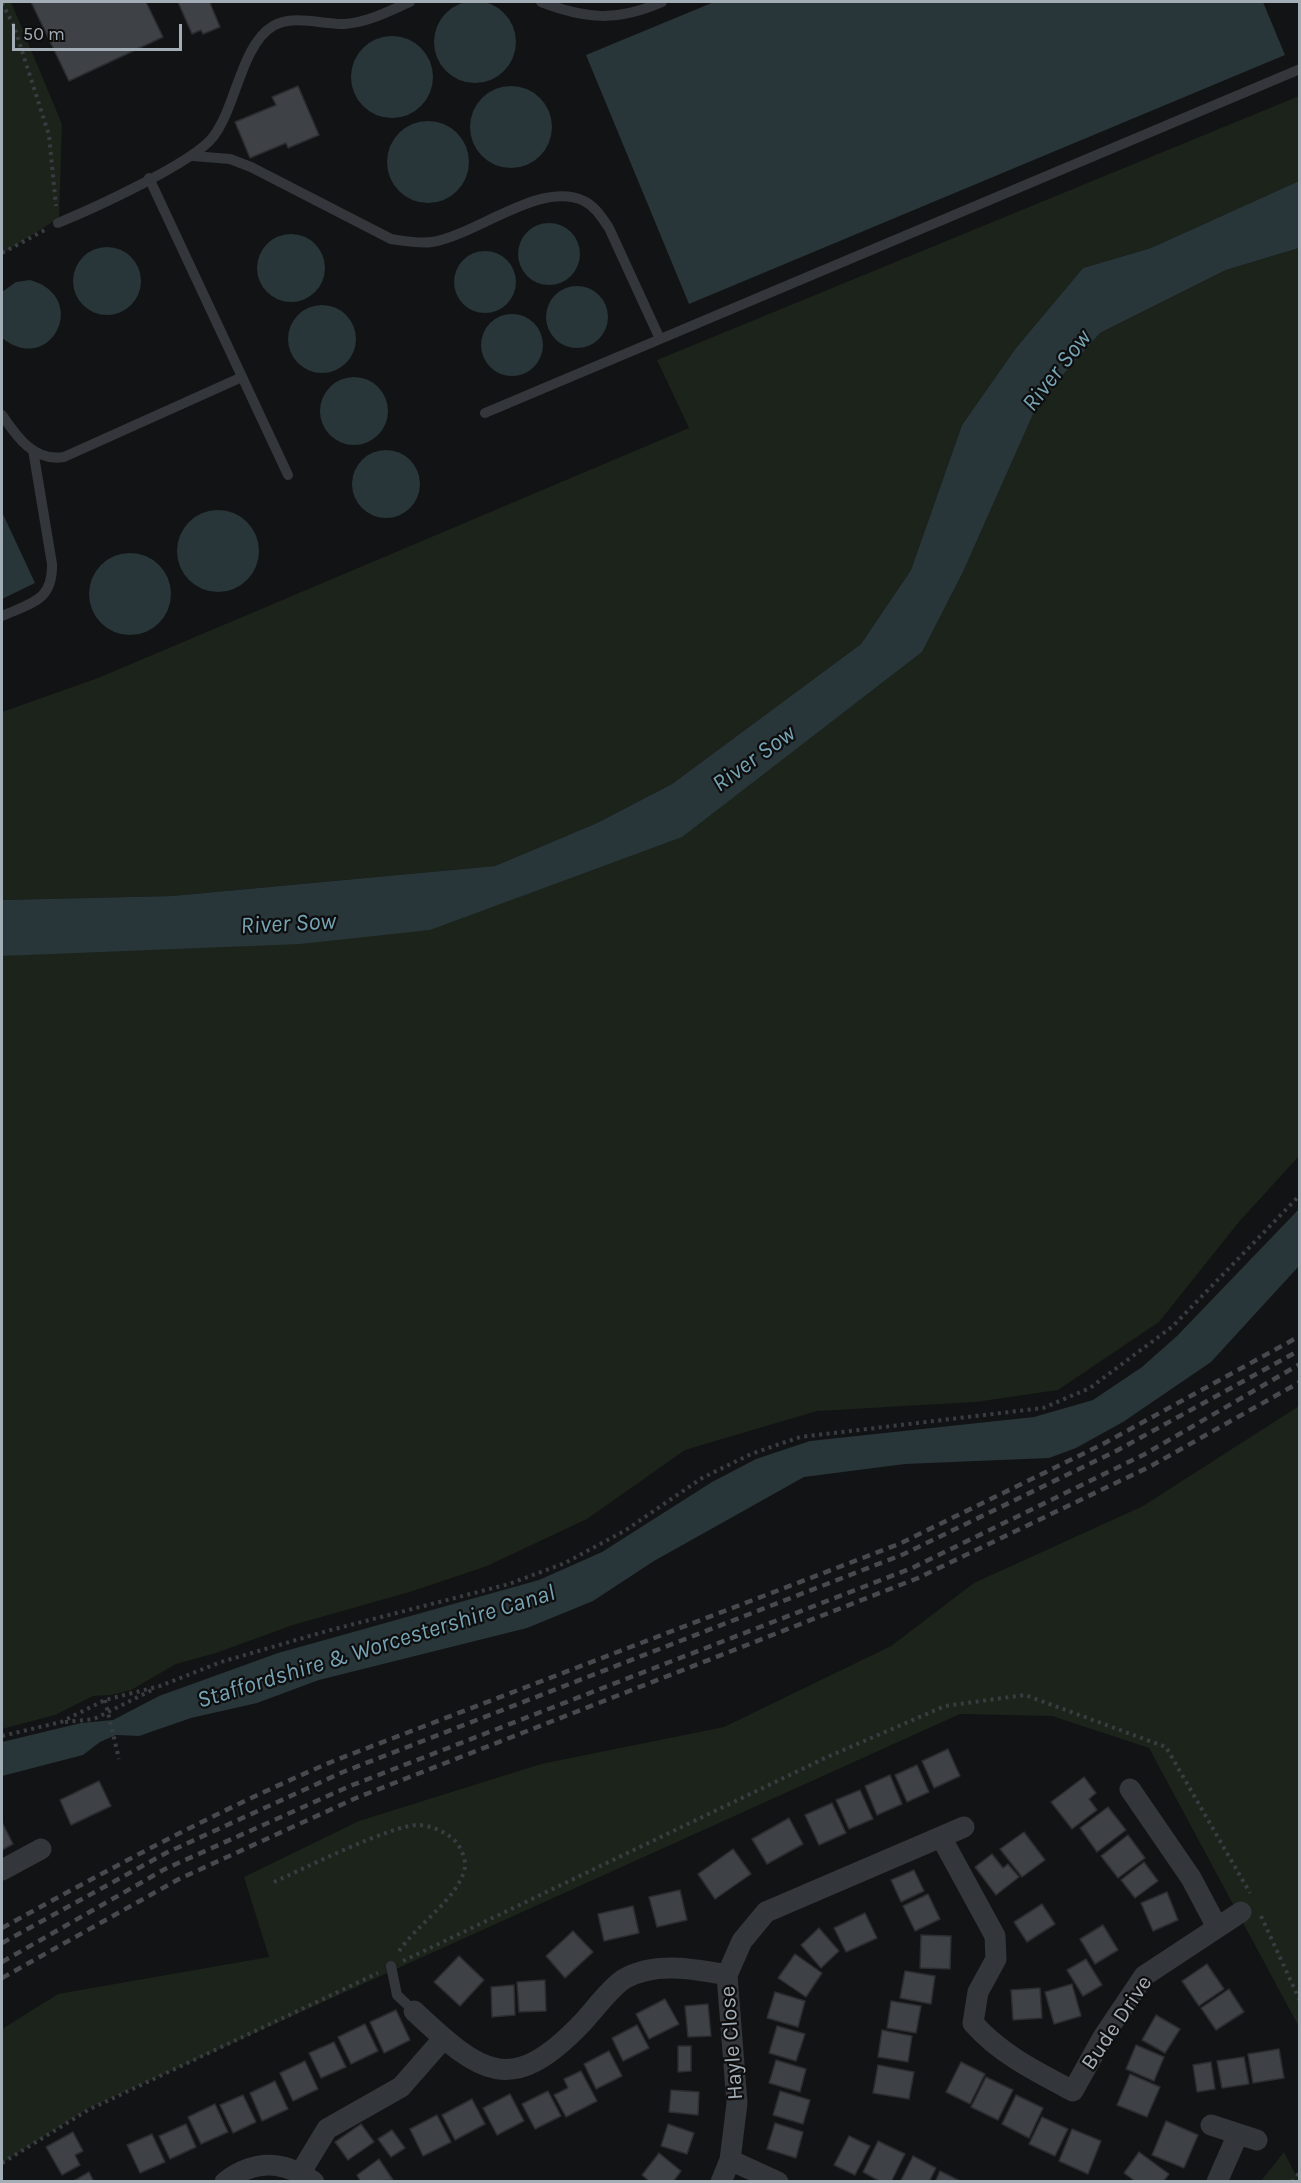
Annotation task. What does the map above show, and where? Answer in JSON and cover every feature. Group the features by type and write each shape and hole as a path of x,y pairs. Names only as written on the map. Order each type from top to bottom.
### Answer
{"street":[{"path":"1130,1789 1191,1878 1217,1927"},
{"name":"Hayle Close","path":"721,2181 730,2160 737,2103 727,1975 742,1941 766,1912 964,1827"},
{"name":"Bude Drive","path":"941,1837 995,1936 996,1959 978,1992 973,2023 988,2039 1026,2067 1073,2091 1103,2037 1144,1976 1217,1927 1251,1908"},
{"path":"2,1870 41,1849"},
{"path":"414,2011 474,2062 497,2069 520,2068 538,2061 566,2040 624,1979 654,1970 686,1967 727,1975"},
{"path":"225,2181 242,2170 265,2165 284,2166 307,2177 327,2129 401,2087 444,2038"},
{"path":"1211,2125 1247,2137 1217,2181"},
{"path":"730,2160 778,2181"}],"lane":[{"path":"58,223 193,156 212,138 254,47 263,34 273,26 284,21 345,24 374,18 410,2"},
{"path":"542,2 573,14 592,17 612,16 646,9 662,2"},
{"path":"485,413 1299,69"},
{"path":"193,156 230,159 251,166 391,239 414,243 433,242 456,235 545,197 568,197 585,201 598,212 609,228 660,339"},
{"path":"149,178 288,475"},
{"path":"2,415 33,450 50,459 63,457 242,377"},
{"path":"2,616 41,599 52,579 52,564 33,450"},
{"path":"391,1966 397,1995 414,2011"}],"path":[{"path":"2,3 14,27 50,135 58,223 2,253"},
{"path":"2,1736 61,1722 94,1719 160,1686 221,1662 327,1630 509,1584 565,1563 626,1530 702,1478 751,1454 800,1437 1043,1408 1090,1388 1173,1326 1299,1195"},
{"path":"61,1722 105,1701 160,1686"},
{"path":"2,2163 88,2110 825,1758 945,1706 1025,1695 1166,1747 1299,2001"},
{"path":"105,1701 119,1759"},
{"path":"274,1882 404,1827 433,1827 447,1834 463,1853 465,1866 461,1877 446,1900 412,1933 391,1966"},
{"path":"1292,2181 1299,2172"}],"shaded area":[{"path":"2,2 11,2 62,124 59,218 2,254"},
{"path":"1299,96 1299,181 1151,248 1083,268 1016,348 962,425 911,570 861,644 672,784 597,823 495,866 172,896 2,900 2,712 98,678 689,428 657,360"},
{"path":"1299,248 1299,1156 1238,1223 1159,1322 1058,1390 976,1402 817,1411 685,1450 587,1519 487,1566 413,1591 293,1625 216,1653 176,1664 131,1690 111,1695 93,1696 55,1715 2,1729 2,956 430,930 827,725 922,652 963,572 1038,403 1100,333 1226,270"},
{"path":"1299,1406 1299,2027 1149,1748 1052,1716 960,1714 89,2108 2,2163 2,2029 58,1994 269,1957 244,1877 359,1821 541,1764 724,1727 891,1646 974,1583 1143,1506"},
{"path":"1284,2152 1299,2181 1261,2181"}],"water":[{"path":"475,1 491,4 504,13 513,26 516,42 513,58 504,71 491,80 475,83 459,80 446,71 437,58 434,42 437,26 446,13 459,4"},
{"path":"714,2 1263,2 1285,55 689,304 586,55"},
{"path":"392,36 408,39 421,48 430,61 433,77 430,93 421,106 408,115 392,118 376,115 363,106 354,93 351,77 354,61 363,48 376,39"},
{"path":"511,86 527,89 540,98 549,111 552,127 549,143 540,156 527,165 511,168 495,165 482,156 473,143 470,127 473,111 482,98 495,89"},
{"path":"428,121 444,124 457,133 466,146 469,162 466,178 457,191 444,200 428,203 412,200 399,191 390,178 387,162 390,146 399,133 412,124"},
{"name":"River Sow","path":"1299,181 1299,248 1226,270 1100,333 1038,403 963,572 922,652 682,837 430,930 300,944 2,956 2,900 172,896 495,866 597,823 672,784 861,644 911,570 962,425 1016,348 1083,268 1151,248"},
{"path":"549,223 561,225 571,232 578,242 580,254 578,266 571,276 561,283 549,285 537,283 527,276 520,266 518,254 520,242 527,232 537,225"},
{"path":"284,234 298,234 310,239 320,249 325,268 320,287 310,297 298,302 284,302 272,297 262,287 257,275 257,261 262,249 272,239"},
{"path":"114,247 126,253 135,262 141,274 139,294 131,305 114,315 100,315 83,305 75,294 73,274 83,257 94,249"},
{"path":"485,251 497,253 507,260 514,270 516,282 514,294 507,304 497,311 485,313 473,311 463,304 456,294 454,282 456,270 463,260 473,253"},
{"path":"30,280 48,289 58,302 61,316 57,330 48,341 36,348 20,347 2,338 2,292 16,282"},
{"path":"577,286 589,288 599,295 606,305 608,317 606,329 599,339 589,346 577,348 565,346 555,339 548,329 546,317 548,305 555,295 565,288"},
{"path":"315,305 329,305 341,310 351,320 356,339 351,358 341,368 329,373 315,373 303,368 293,358 288,346 288,332 293,320 303,310"},
{"path":"512,314 524,316 534,323 541,333 543,345 541,357 534,367 524,374 512,376 500,374 490,367 483,357 481,345 483,333 490,323 500,316"},
{"path":"347,377 361,377 373,382 383,392 388,411 383,430 373,440 361,445 347,445 335,440 325,430 320,418 320,404 325,392 335,382"},
{"path":"393,450 405,456 414,465 420,477 418,497 410,508 393,518 379,518 362,508 354,497 352,477 362,460 373,452"},
{"path":"218,510 234,513 247,522 256,535 259,551 256,567 247,580 234,589 218,592 202,589 189,580 180,567 177,551 180,535 189,522 202,513"},
{"path":"2,512 35,583 2,599"},
{"path":"130,553 146,556 159,565 168,578 171,594 168,610 159,623 146,632 130,635 114,632 101,623 92,610 89,594 92,578 101,565 114,556"},
{"name":"Staffordshire & Worcestershire Canal","path":"1299,1209 1299,1266 1211,1362 1123,1422 1076,1448 1049,1458 905,1464 804,1477 654,1561 593,1601 527,1628 319,1680 257,1703 191,1718 139,1736 116,1735 100,1742 83,1755 2,1776 2,1742 81,1723 113,1720 159,1696 278,1653 539,1580 602,1552 712,1482 756,1459 810,1441 1034,1417 1093,1400 1142,1367 1177,1336"}],"building":[{"path":"31,2 146,2 163,37 69,81"},
{"path":"178,2 213,2 210,3 220,27 203,34 201,30 192,34"},
{"path":"298,86 319,135 288,148 286,143 250,158 235,122 276,105 272,97"},
{"path":"948,1749 960,1776 934,1788 922,1761"},
{"path":"917,1765 929,1792 907,1802 895,1775"},
{"path":"890,1775 902,1804 877,1815 865,1786"},
{"path":"1084,1777 1096,1793 1089,1799 1097,1810 1072,1829 1051,1802"},
{"path":"99,1781 111,1806 71,1825 60,1800"},
{"path":"860,1790 873,1819 849,1829 836,1800"},
{"path":"832,1803 846,1833 819,1845 805,1815"},
{"path":"1108,1807 1126,1830 1097,1852 1080,1828"},
{"path":"789,1818 803,1844 767,1864 752,1839"},
{"path":"2,1822 13,1844 2,1850"},
{"path":"1024,1832 1045,1860 1022,1877 1000,1849"},
{"path":"1128,1835 1145,1858 1118,1878 1101,1856"},
{"path":"733,1849 751,1874 715,1899 698,1874"},
{"path":"992,1854 1003,1868 1008,1864 1019,1877 996,1895 975,1867"},
{"path":"1144,1862 1158,1881 1135,1898 1121,1880"},
{"path":"914,1870 924,1891 901,1902 891,1880"},
{"path":"680,1890 687,1920 657,1927 649,1897"},
{"path":"1167,1892 1178,1920 1153,1931 1141,1903"},
{"path":"928,1894 940,1919 915,1931 903,1906"},
{"path":"1042,1904 1055,1924 1027,1942 1014,1922"},
{"path":"633,1906 639,1933 604,1941 598,1914"},
{"path":"865,1913 877,1938 846,1952 834,1928"},
{"path":"1103,1925 1118,1950 1095,1964 1080,1939"},
{"path":"819,1928 839,1951 821,1968 801,1945"},
{"path":"573,1931 593,1952 565,1978 546,1956"},
{"path":"921,1935 951,1936 950,1969 920,1968"},
{"path":"795,1954 822,1973 806,1997 778,1978"},
{"path":"459,1956 484,1980 460,2006 434,1982"},
{"path":"1086,1959 1102,1985 1083,1996 1067,1970"},
{"path":"1207,1964 1224,1989 1199,2006 1182,1981"},
{"path":"905,1971 935,1976 931,2004 900,1998"},
{"path":"545,1980 546,2011 519,2012 517,1982"},
{"path":"1072,1984 1081,2016 1054,2024 1045,1992"},
{"path":"514,1985 515,2015 492,2017 491,1987"},
{"path":"1040,1988 1042,2018 1013,2020 1011,1990"},
{"path":"1229,1989 1244,2012 1216,2030 1201,2008"},
{"path":"775,1992 805,2001 798,2027 767,2018"},
{"path":"665,1999 679,2024 649,2039 636,2014"},
{"path":"891,2001 921,2006 916,2033 887,2028"},
{"path":"708,2004 711,2036 688,2037 685,2006"},
{"path":"396,2010 410,2040 384,2053 370,2022"},
{"path":"1156,2015 1180,2029 1165,2053 1142,2040"},
{"path":"365,2024 378,2051 351,2064 338,2037"},
{"path":"637,2025 649,2048 623,2061 612,2038"},
{"path":"777,2026 805,2034 796,2061 769,2053"},
{"path":"882,2030 912,2036 908,2062 878,2057"},
{"path":"334,2042 346,2067 321,2078 309,2053"},
{"path":"1136,2045 1164,2057 1154,2081 1126,2069"},
{"path":"678,2046 691,2046 691,2071 678,2072"},
{"path":"1279,2049 1284,2078 1253,2083 1248,2054"},
{"path":"609,2051 622,2076 596,2089 584,2064"},
{"path":"1244,2057 1249,2084 1222,2088 1217,2061"},
{"path":"776,2060 806,2069 800,2092 769,2083"},
{"path":"305,2061 318,2089 293,2101 280,2073"},
{"path":"961,2062 985,2074 970,2104 946,2092"},
{"path":"1211,2062 1215,2089 1197,2092 1193,2065"},
{"path":"878,2065 914,2072 909,2099 873,2093"},
{"path":"581,2071 597,2101 566,2117 554,2095 568,2088 564,2079"},
{"path":"1130,2074 1160,2087 1147,2117 1117,2105"},
{"path":"986,2077 1013,2090 998,2120 971,2107"},
{"path":"275,2081 288,2109 262,2121 250,2093"},
{"path":"671,2090 699,2092 698,2115 669,2112"},
{"path":"548,2091 561,2116 535,2129 522,2104"},
{"path":"780,2091 810,2100 803,2124 773,2115"},
{"path":"510,2094 524,2121 497,2135 483,2108"},
{"path":"243,2095 256,2122 233,2133 220,2105"},
{"path":"1016,2095 1043,2108 1029,2138 1002,2124"},
{"path":"472,2099 485,2124 455,2140 442,2115"},
{"path":"215,2104 228,2132 201,2144 188,2117"},
{"path":"437,2115 451,2142 423,2156 410,2129"},
{"path":"1042,2117 1068,2129 1055,2156 1029,2144"},
{"path":"1166,2121 1198,2135 1184,2168 1152,2155"},
{"path":"775,2123 803,2132 796,2158 767,2149"},
{"path":"186,2124 196,2147 170,2159 159,2136"},
{"path":"361,2124 374,2142 348,2160 335,2142"},
{"path":"668,2124 694,2133 687,2154 661,2146"},
{"path":"1072,2129 1101,2141 1088,2174 1059,2161"},
{"path":"392,2130 405,2148 391,2157 378,2139"},
{"path":"73,2132 83,2151 75,2155 80,2165 62,2175 46,2147"},
{"path":"152,2134 165,2162 140,2173 127,2145"},
{"path":"849,2136 870,2146 855,2175 834,2165"},
{"path":"878,2141 905,2154 891,2182 881,2182 863,2172"},
{"path":"1139,2152 1169,2174 1163,2182 1136,2182 1124,2173"},
{"path":"659,2153 681,2171 673,2182 650,2182 642,2175"},
{"path":"913,2156 936,2168 929,2182 900,2182"},
{"path":"379,2159 393,2180 361,2182 357,2175"},
{"path":"940,2171 962,2182 935,2182"},
{"path":"89,2172 94,2182 72,2182"}],"railway":[{"path":"2,1928 208,1819 336,1760 899,1544 1103,1444 1300,1336"},
{"path":"2,1943 166,1853 343,1772 904,1554 1118,1450 1300,1350"},
{"path":"2,1962 165,1869 350,1786 912,1568 1145,1454 1300,1364"},
{"path":"2,1978 179,1879 356,1798 918,1578 1151,1466 1300,1382"}]}
